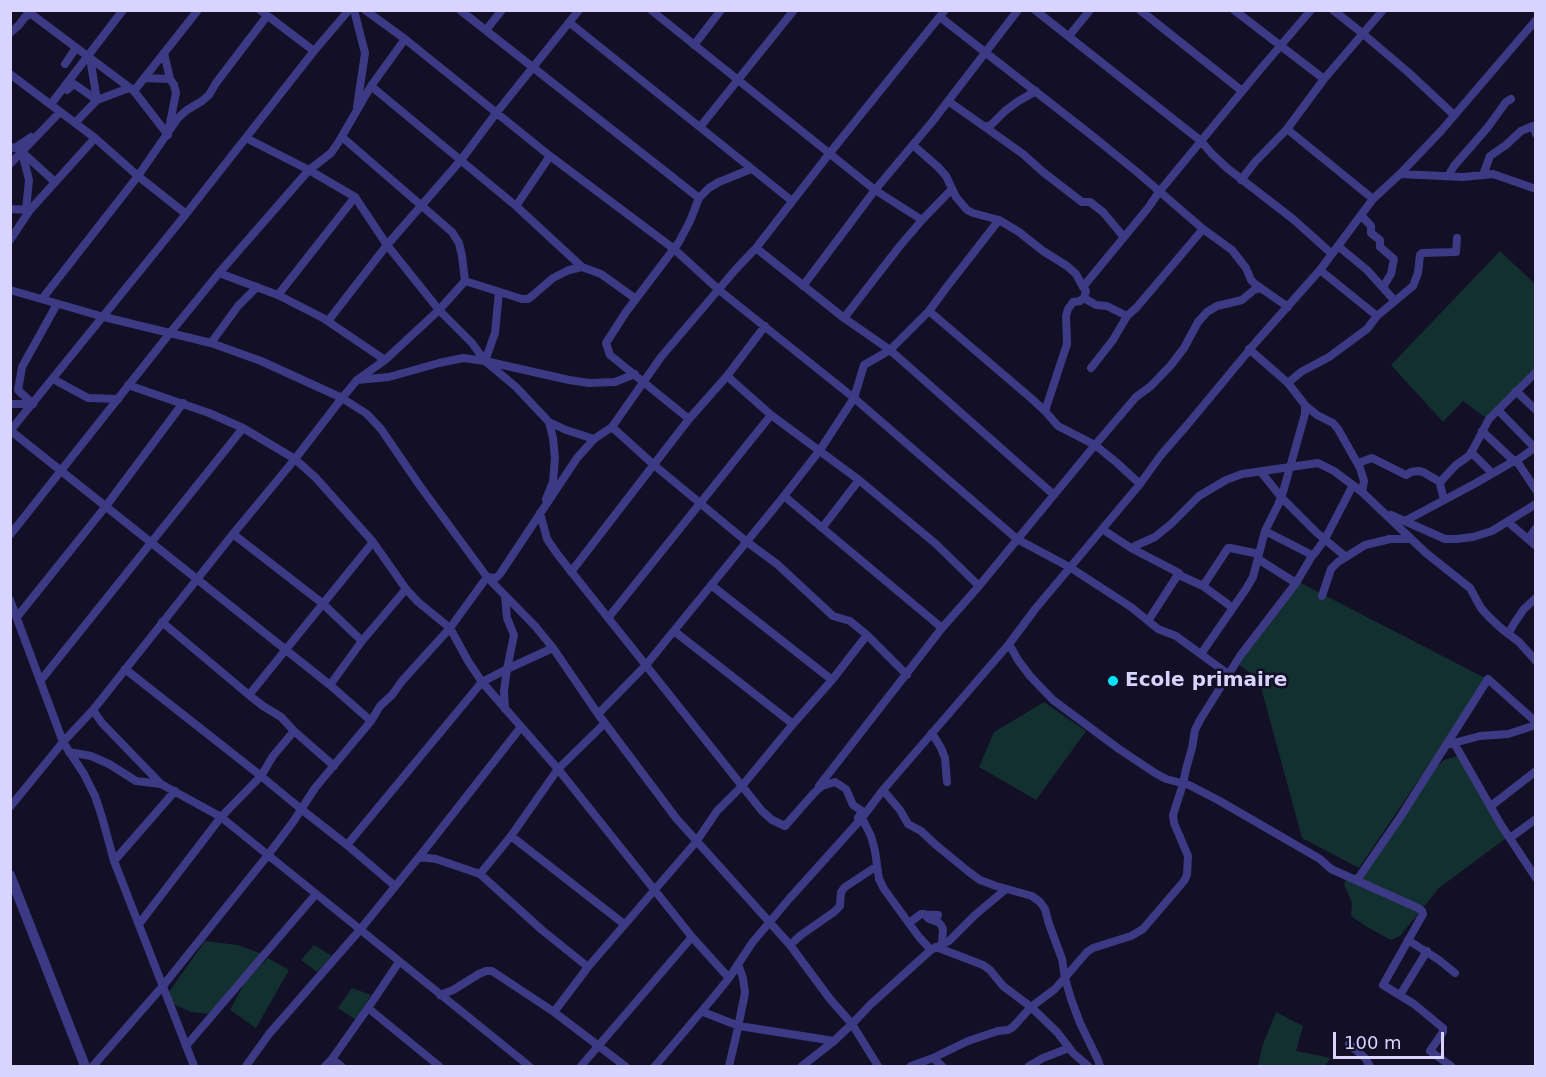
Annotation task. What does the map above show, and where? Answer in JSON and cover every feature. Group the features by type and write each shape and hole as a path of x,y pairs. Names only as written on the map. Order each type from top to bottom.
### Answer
{"street":[{"path":"10,33 25,17 42,10"},
{"path":"70,70 89,58 123,10"},
{"path":"75,123 97,100 131,89 144,78 198,10"},
{"path":"349,10 11,431 330,685 371,721"},
{"path":"354,10 366,53 357,110"},
{"path":"365,10 405,39 550,156 674,249 719,290 854,398 1017,539 1071,568 1131,607 1158,629 1176,636 1228,674"},
{"path":"379,10 380,21"},
{"path":"460,10 699,198"},
{"path":"486,30 502,10"},
{"path":"328,321 387,245 461,160 496,112 579,10"},
{"path":"651,10 875,190 922,220"},
{"path":"694,45 721,10"},
{"path":"700,127 794,10"},
{"path":"803,286 875,190 1018,10"},
{"path":"1035,10 1201,141 1241,180 1290,217 1332,254"},
{"path":"1069,36 1090,10"},
{"path":"1140,10 1242,91"},
{"path":"1234,10 1324,79"},
{"path":"1083,286 1311,10"},
{"path":"1333,10 1408,72 1454,116"},
{"path":"1241,180 1287,129 1324,79 1383,10"},
{"path":"42,299 138,176 178,118 209,95 263,13 314,51"},
{"path":"31,14 131,89 168,135"},
{"path":"487,577 496,578 500,574 577,458 594,439 612,427 661,357 756,248 942,14 986,52 1137,172 1203,229 1232,250 1246,268 1251,280 1288,307"},
{"path":"655,1066 703,1012 752,943 862,818 883,790 1009,644 1036,608 1140,484 1161,454 1320,270 1373,199 1441,131 1536,20"},
{"path":"570,23 792,201"},
{"path":"10,535 219,273 309,170 331,153 371,86 405,39"},
{"path":"51,104 70,70 76,48"},
{"path":"164,53 176,93 168,135"},
{"path":"89,58 97,100"},
{"path":"10,74 95,138 186,214"},
{"path":"144,78 170,79"},
{"path":"51,104 74,84 97,100"},
{"path":"371,86 516,206 582,267 601,274 636,299"},
{"path":"985,127 991,125 1017,102 1036,91"},
{"path":"1448,176 1506,102 1511,99"},
{"path":"948,101 1023,154 1082,202 1090,202 1103,212 1123,236"},
{"path":"15,157 60,112"},
{"path":"1483,174 1490,156 1521,131 1533,126 1536,134"},
{"path":"1287,129 1373,199"},
{"path":"10,147 15,148 38,135"},
{"path":"10,807 63,742 93,710 357,380 385,360 439,310 465,281 459,243 452,232 342,137"},
{"path":"10,240 28,210 95,138"},
{"path":"246,138 309,170 355,197 387,245 439,310 472,343 485,361 516,387 549,422 594,439"},
{"path":"913,145 946,176 956,197 967,210 999,220 1019,232 1067,266 1076,274 1086,291 1084,298 1073,302 1068,309 1067,344 1045,411"},
{"path":"516,206 550,156"},
{"path":"15,157 56,182"},
{"path":"15,157 28,180 28,210"},
{"path":"689,419 610,355 606,343 685,232 699,198 719,182 751,169"},
{"path":"1400,174 1463,177 1493,174 1536,189"},
{"path":"844,318 899,247 952,189"},
{"path":"278,295 355,197"},
{"path":"10,208 28,210"},
{"path":"1361,215 1371,226 1371,233 1380,240 1380,247 1394,259 1391,274 1383,287"},
{"path":"598,714 646,665 820,450 854,398 864,365 890,350 929,311 999,220"},
{"path":"1091,368 1113,340 1126,316 1137,307 1203,229"},
{"path":"1288,383 1367,329 1377,316 1413,286 1422,253 1456,252 1457,238"},
{"path":"1338,246 1367,270 1395,301"},
{"path":"756,248 844,318 890,350 1054,495"},
{"path":"465,281 528,299 553,278 569,270 582,267"},
{"path":"1320,270 1377,316"},
{"path":"219,273 278,295 328,321 385,360"},
{"path":"211,343 238,306 257,287"},
{"path":"549,422 555,458 553,482 539,515 547,539 762,811 772,820 785,826 814,793 942,628 1095,445 1136,397 1151,386 1171,365 1184,348 1198,322 1207,312 1217,306 1242,300 1261,288"},
{"path":"10,290 104,317 211,343 261,361 342,398 367,414 381,429 487,577 553,648 598,714 676,818 790,945 830,999 852,1024 878,1066"},
{"path":"485,361 495,333 499,292"},
{"path":"1084,298 1126,316"},
{"path":"33,404 18,390 22,367 57,304"},
{"path":"929,311 1045,411 1058,426 1095,445 1140,484"},
{"path":"571,572 689,419 727,376 765,326"},
{"path":"1249,350 1288,383 1305,405 1317,415 1333,423 1338,429 1358,463 1364,481 1362,492"},
{"path":"357,380 389,377 463,358 589,383 615,382 635,374"},
{"path":"1440,482 1451,469 1471,453 1489,419 1536,372"},
{"path":"727,376 771,415 859,480 936,544 979,586"},
{"path":"53,379 88,398 117,399"},
{"path":"128,386 209,413 243,428 295,459 316,478 373,542 406,589 450,628 482,682 558,770 692,937 729,978"},
{"path":"1516,391 1536,411"},
{"path":"10,404 33,404"},
{"path":"16,617 106,506 183,404"},
{"path":"1201,654 1253,577 1265,531 1281,497 1305,414 1305,405"},
{"path":"1405,521 1535,448 1497,410"},
{"path":"608,618 771,415"},
{"path":"612,427 654,465 777,564 833,616 850,621 867,635 907,675"},
{"path":"41,680 243,428"},
{"path":"1482,431 1515,461 1536,490"},
{"path":"1471,453 1492,473"},
{"path":"1358,463 1372,458 1406,476 1411,472 1423,472 1440,482 1444,500"},
{"path":"1131,548 1155,537 1199,496 1226,480 1242,474 1318,463 1334,471 1362,492 1411,539 1470,588 1480,608 1488,617 1519,642 1536,661"},
{"path":"1261,472 1281,497 1346,557"},
{"path":"822,528 859,480"},
{"path":"911,1066 968,1041 1010,1029 1030,1007 1055,989 1093,948 1131,936 1143,929 1184,880 1187,875 1188,856 1173,815 1184,784 1195,730 1228,674 1296,583 1324,539 1353,485"},
{"path":"784,496 942,628"},
{"path":"1385,513 1445,539 1473,537 1492,531 1536,504"},
{"path":"1508,522 1532,543 1536,528"},
{"path":"1102,529 1131,548 1203,586 1233,608"},
{"path":"1265,531 1312,555"},
{"path":"233,534 322,603 362,641"},
{"path":"1322,596 1331,569 1346,557 1365,545 1390,539 1411,539"},
{"path":"249,695 373,542"},
{"path":"1203,586 1228,548 1258,557 1296,583"},
{"path":"1148,621 1179,574"},
{"path":"93,1066 162,987 268,855 315,788 371,721 380,706 450,628 487,577"},
{"path":"711,585 831,680"},
{"path":"330,685 362,641 406,589"},
{"path":"505,596 507,618 513,635 504,691 505,709"},
{"path":"1509,634 1524,609 1536,598"},
{"path":"10,600 63,742 95,796 114,861 194,1066"},
{"path":"162,622 262,706 281,717 334,766"},
{"path":"674,631 793,724"},
{"path":"554,1012 588,967 696,842 717,811 742,786 867,635"},
{"path":"1009,644 1030,676 1053,700 1155,772 1166,779 1184,784 1218,800 1332,868 1422,911 1423,914 1383,985 1443,1028 1443,1032 1430,1051 1451,1066"},
{"path":"347,845 482,682 553,648"},
{"path":"125,669 347,845 395,886"},
{"path":"1358,880 1450,744 1488,680 1536,724 1508,734 1480,736 1450,744"},
{"path":"93,710 102,723 161,784 221,818 529,1066"},
{"path":"480,874 511,836 558,770 605,723"},
{"path":"246,1066 269,1034 359,931 521,728"},
{"path":"139,924 221,818 261,776 273,756 294,731"},
{"path":"932,733 945,758 947,782"},
{"path":"1450,744 1536,878"},
{"path":"69,752 91,756 110,764 136,781 161,784"},
{"path":"1491,806 1536,771"},
{"path":"814,793 822,786 835,782 846,789 853,805 862,811 852,829"},
{"path":"883,790 900,810 908,824 921,831 980,880 1032,896 1040,902 1045,909 1062,959 1065,978 1077,1015 1100,1066"},
{"path":"114,861 175,791"},
{"path":"862,818 871,836 879,879 909,923 936,947 983,965 990,970 1003,986 1057,1032 1078,1058 1088,1066"},
{"path":"1510,838 1536,819"},
{"path":"511,836 624,924"},
{"path":"419,857 435,859 480,874 542,930 588,967"},
{"path":"790,945 840,906 841,892 845,887 877,866"},
{"path":"10,875 85,1066"},
{"path":"802,1066 834,1041 870,1005 936,947 949,941 1006,889"},
{"path":"186,1046 316,894"},
{"path":"909,923 921,914 938,915"},
{"path":"924,914 929,919 938,922 943,929 936,947"},
{"path":"581,1066 692,937"},
{"path":"1408,940 1427,951 1455,973"},
{"path":"1400,995 1427,951"},
{"path":"325,1066 399,962"},
{"path":"729,1066 745,993 738,964"},
{"path":"440,995 479,974 492,971 554,1012 625,1066"},
{"path":"368,1008 439,1066"},
{"path":"703,1012 739,1026 834,1041"},
{"path":"1349,1044 1370,1066"},
{"path":"1029,1066 1070,1048"},
{"path":"933,1058 942,1066"},
{"path":"332,1059 341,1066"}],"green space":[{"path":"1500,251 1535,284 1535,369 1486,418 1463,401 1443,422 1391,365"},
{"path":"1299,582 1487,679 1359,868 1302,838 1259,680 1237,663"},
{"path":"1044,702 1086,731 1036,800 979,767 994,732"},
{"path":"1459,756 1509,836 1439,888 1400,936 1391,940 1351,916 1352,903 1344,884 1349,874 1362,878 1435,768 1444,760"},
{"path":"205,941 238,945 262,954 209,1014 191,1012 175,1005 166,996"},
{"path":"314,945 332,956 317,972 301,960"},
{"path":"268,958 289,970 256,1028 230,1010 245,982"},
{"path":"352,988 371,995 356,1020 338,1008"},
{"path":"1276,1012 1303,1026 1296,1051 1331,1058 1325,1066 1258,1066 1262,1047"}],"place":[{"name":"Ecole primaire","path":"1113,681"}]}
